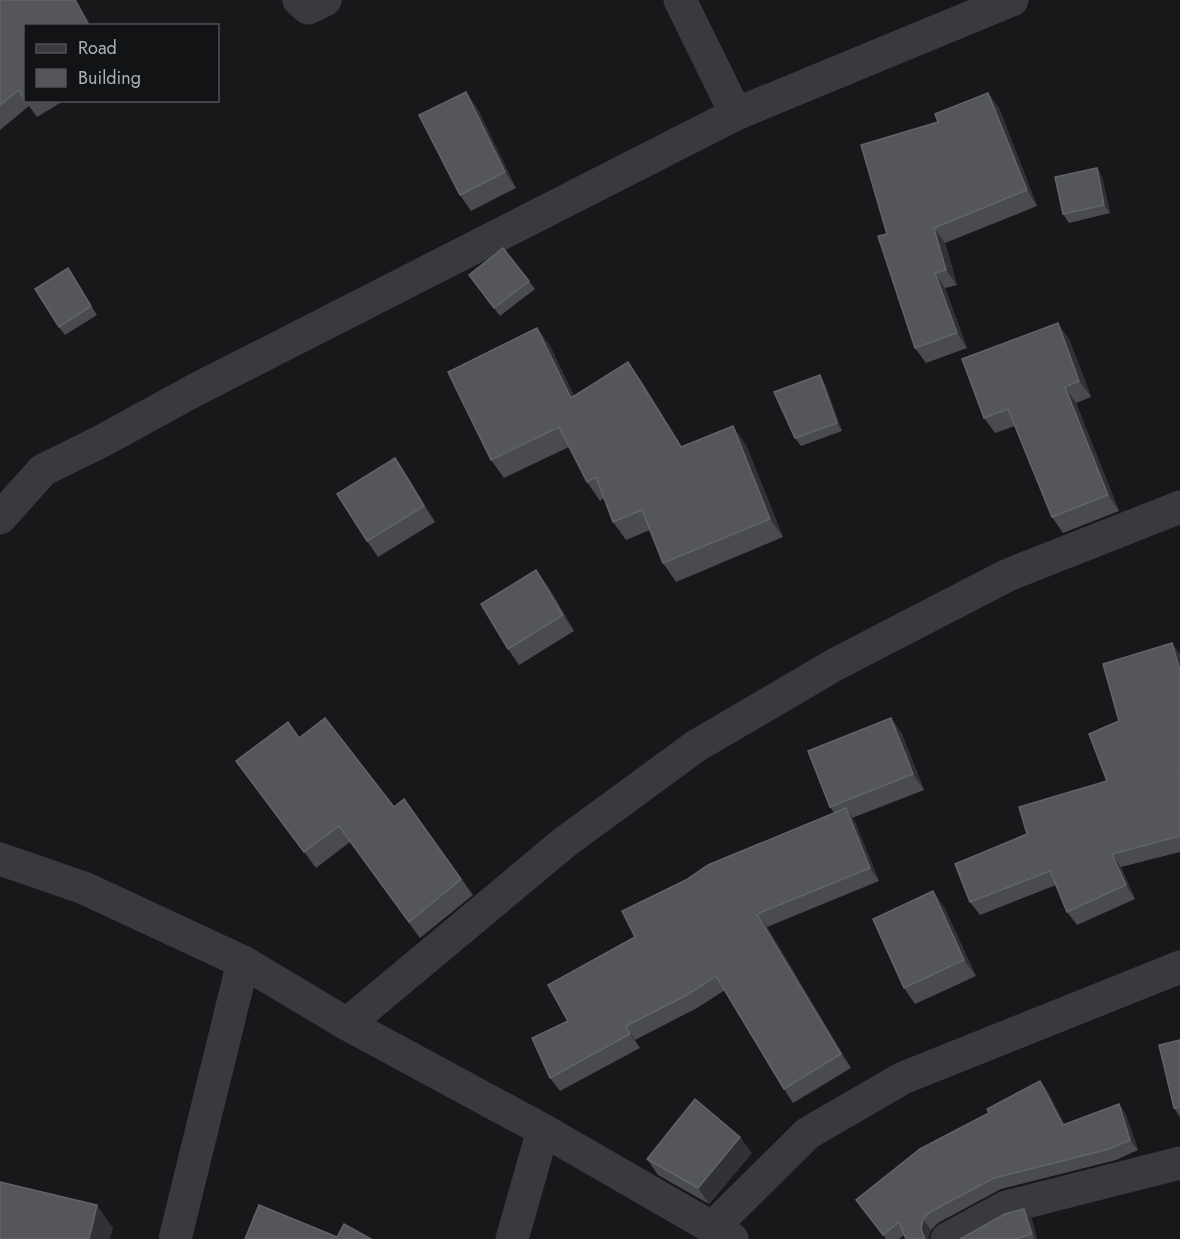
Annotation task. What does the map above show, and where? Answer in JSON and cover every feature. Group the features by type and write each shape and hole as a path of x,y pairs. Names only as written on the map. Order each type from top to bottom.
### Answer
{"street":[{"path":"299,0 308,8 325,0"},
{"path":"680,0 735,114"},
{"path":"0,518 43,470 195,390 735,114 1012,0"},
{"path":"347,1024 566,842 696,746 836,664 1008,575 1180,507"},
{"path":"0,859 84,888 243,962 347,1024 543,1130 722,1233 808,1132 903,1078 1180,967"},
{"path":"175,1239 243,962"},
{"path":"512,1239 543,1130"},
{"path":"947,1239 1006,1207 1180,1163"}],"building":[{"path":"0,0 75,0 88,24 24,24 24,99 19,90 0,105"},
{"path":"466,92 505,172 460,195 419,115"},
{"path":"988,93 1027,190 934,228 946,270 935,273 957,333 915,348 878,236 887,234 861,145 938,122 935,114"},
{"path":"1097,168 1104,205 1063,214 1055,177"},
{"path":"503,248 529,281 494,308 469,275"},
{"path":"68,268 91,306 59,327 35,289"},
{"path":"1058,323 1079,381 1065,387 1108,495 1052,517 1008,409 984,418 962,359"},
{"path":"537,328 571,398 628,362 681,447 733,426 770,519 663,563 642,510 613,522 596,477 587,482 559,427 491,460 448,372"},
{"path":"820,375 837,423 795,438 774,392"},
{"path":"395,458 424,506 367,541 337,494"},
{"path":"536,570 563,615 508,649 481,604"},
{"path":"1172,643 1180,671 1180,772 1178,772 1180,778 1180,836 1112,854 1126,885 1067,912 1050,871 970,902 955,864 1027,834 1019,807 1107,781 1089,734 1119,721 1103,664"},
{"path":"325,718 394,807 404,799 461,879 409,922 339,826 304,852 236,761 288,722 299,738"},
{"path":"891,718 913,774 830,807 808,751"},
{"path":"846,808 870,868 757,914 841,1054 784,1089 716,976 687,995 626,1026 630,1034 550,1078 532,1038 568,1021 548,985 635,937 622,911 686,880 708,865"},
{"path":"933,891 964,960 904,988 873,919"},
{"path":"1180,1040 1180,1107 1174,1108 1159,1045"},
{"path":"1040,1081 1063,1125 1119,1104 1130,1140 1109,1149 994,1178 930,1212 923,1219 921,1229 925,1239 906,1239 899,1222 883,1235 856,1200 920,1149 989,1113 987,1109"},
{"path":"695,1099 740,1137 698,1188 647,1159"},
{"path":"0,1182 97,1205 89,1239 0,1239"},
{"path":"259,1205 337,1237 344,1224 371,1239 245,1239"},
{"path":"1024,1209 1032,1234 1016,1239 960,1239 1005,1214"}]}
